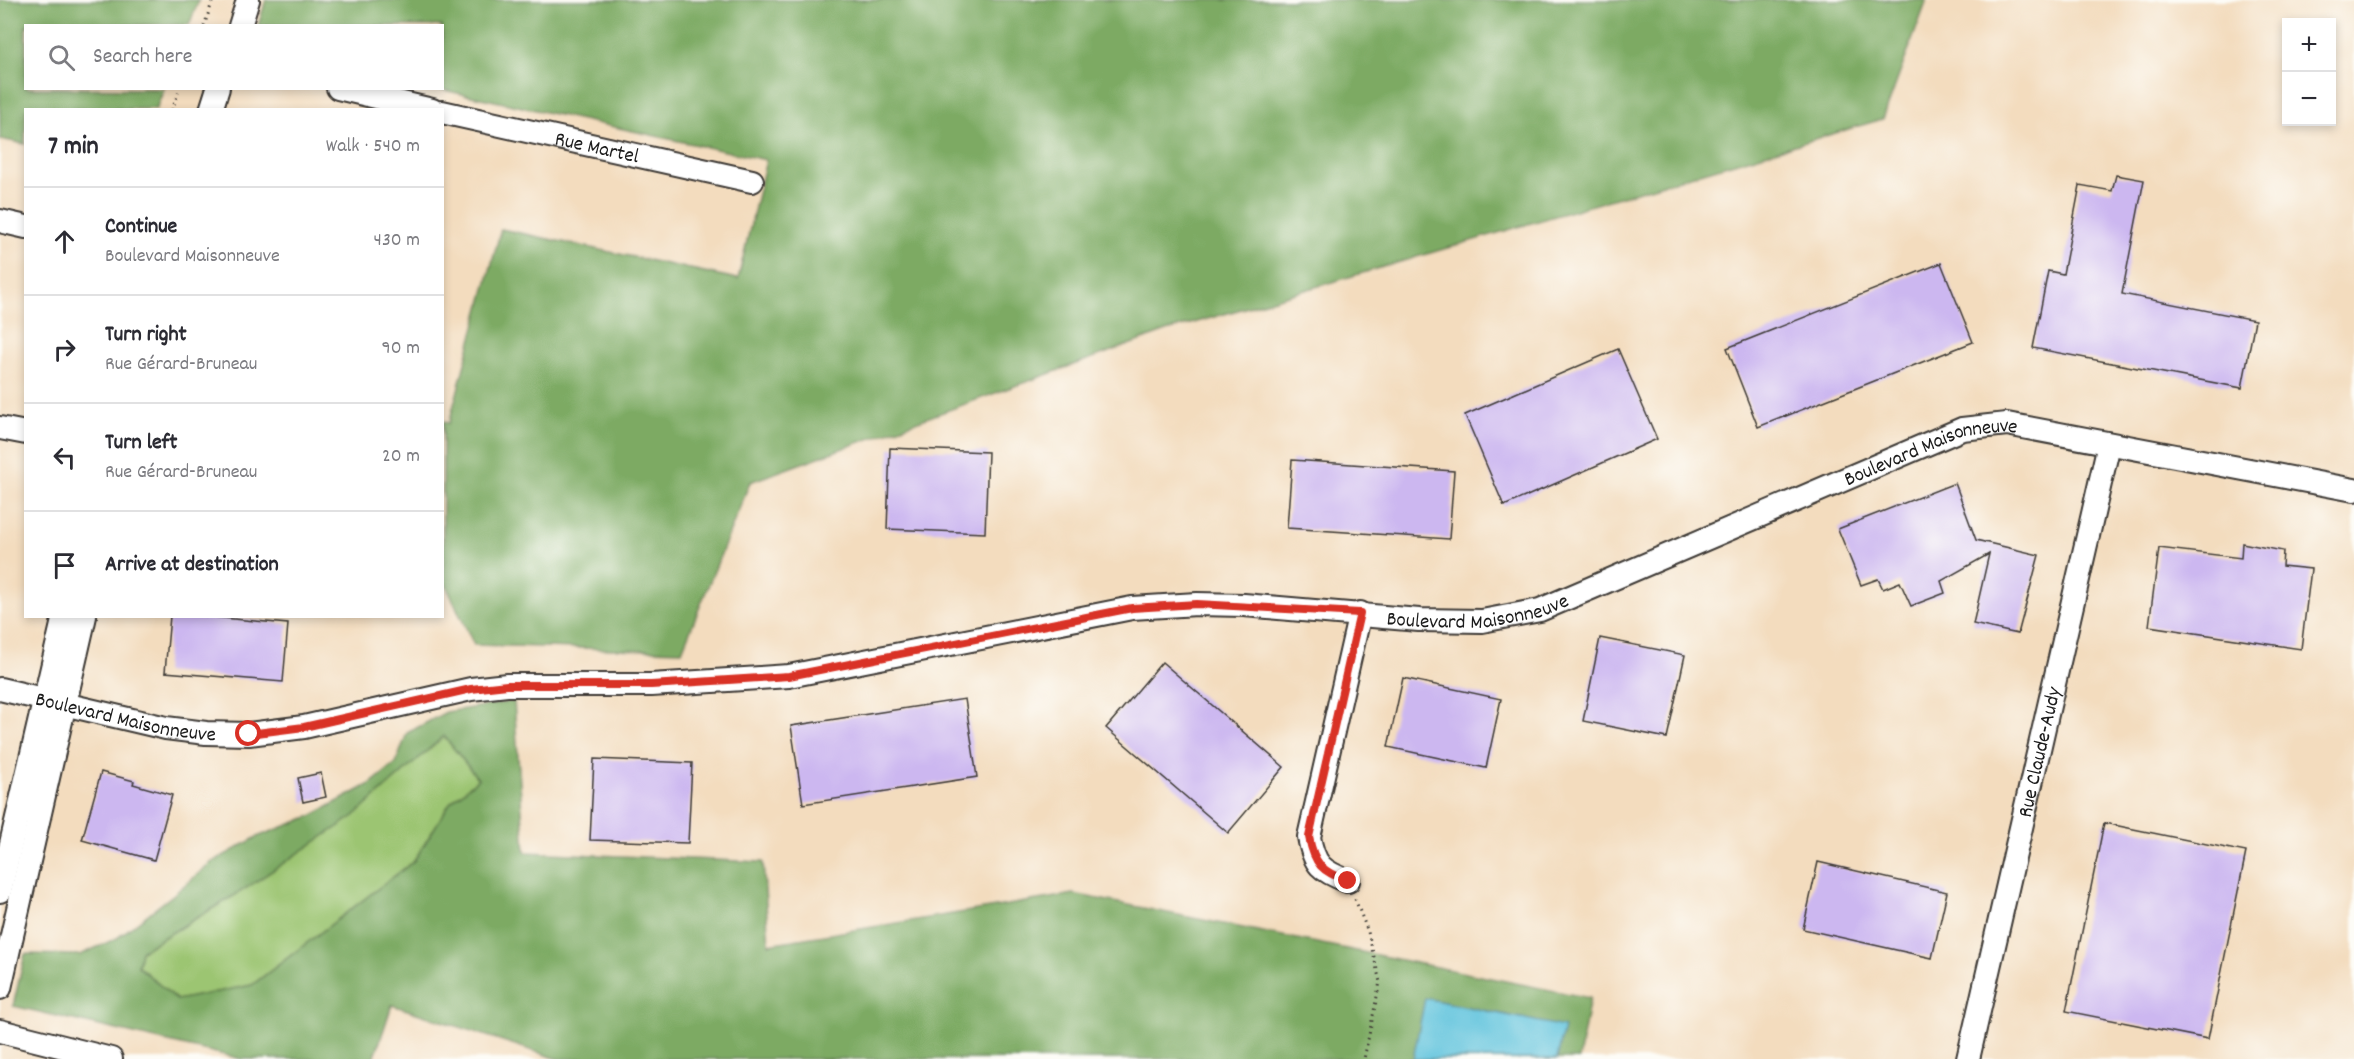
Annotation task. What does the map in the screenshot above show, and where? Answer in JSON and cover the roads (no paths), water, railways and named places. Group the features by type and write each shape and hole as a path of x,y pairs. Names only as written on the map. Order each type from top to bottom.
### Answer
{"street":[{"path":"241,24 248,0"},
{"path":"212,108 217,90"},
{"path":"347,90 423,108"},
{"name":"Rue Martel","path":"444,112 752,181"},
{"path":"0,221 24,227"},
{"name":"Boulevard Maisonneuve","path":"0,689 179,730 249,734 304,727 443,694 489,687 651,685 789,676 1132,608 1197,604 1360,613 1419,620 1482,621 1540,610 1962,429 2007,424 2354,490"},
{"path":"0,428 24,433"},
{"name":"Rue Claude-Audy","path":"1968,1059 2109,444"},
{"path":"1348,881 1326,872 1319,866 1312,853 1309,837 1360,613"},
{"path":"0,988 55,701 64,618"},
{"path":"0,891 55,701 84,618"},
{"path":"0,1031 111,1059"}],"water":[{"path":"1425,998 1564,1027 1557,1059 1413,1059"}]}
